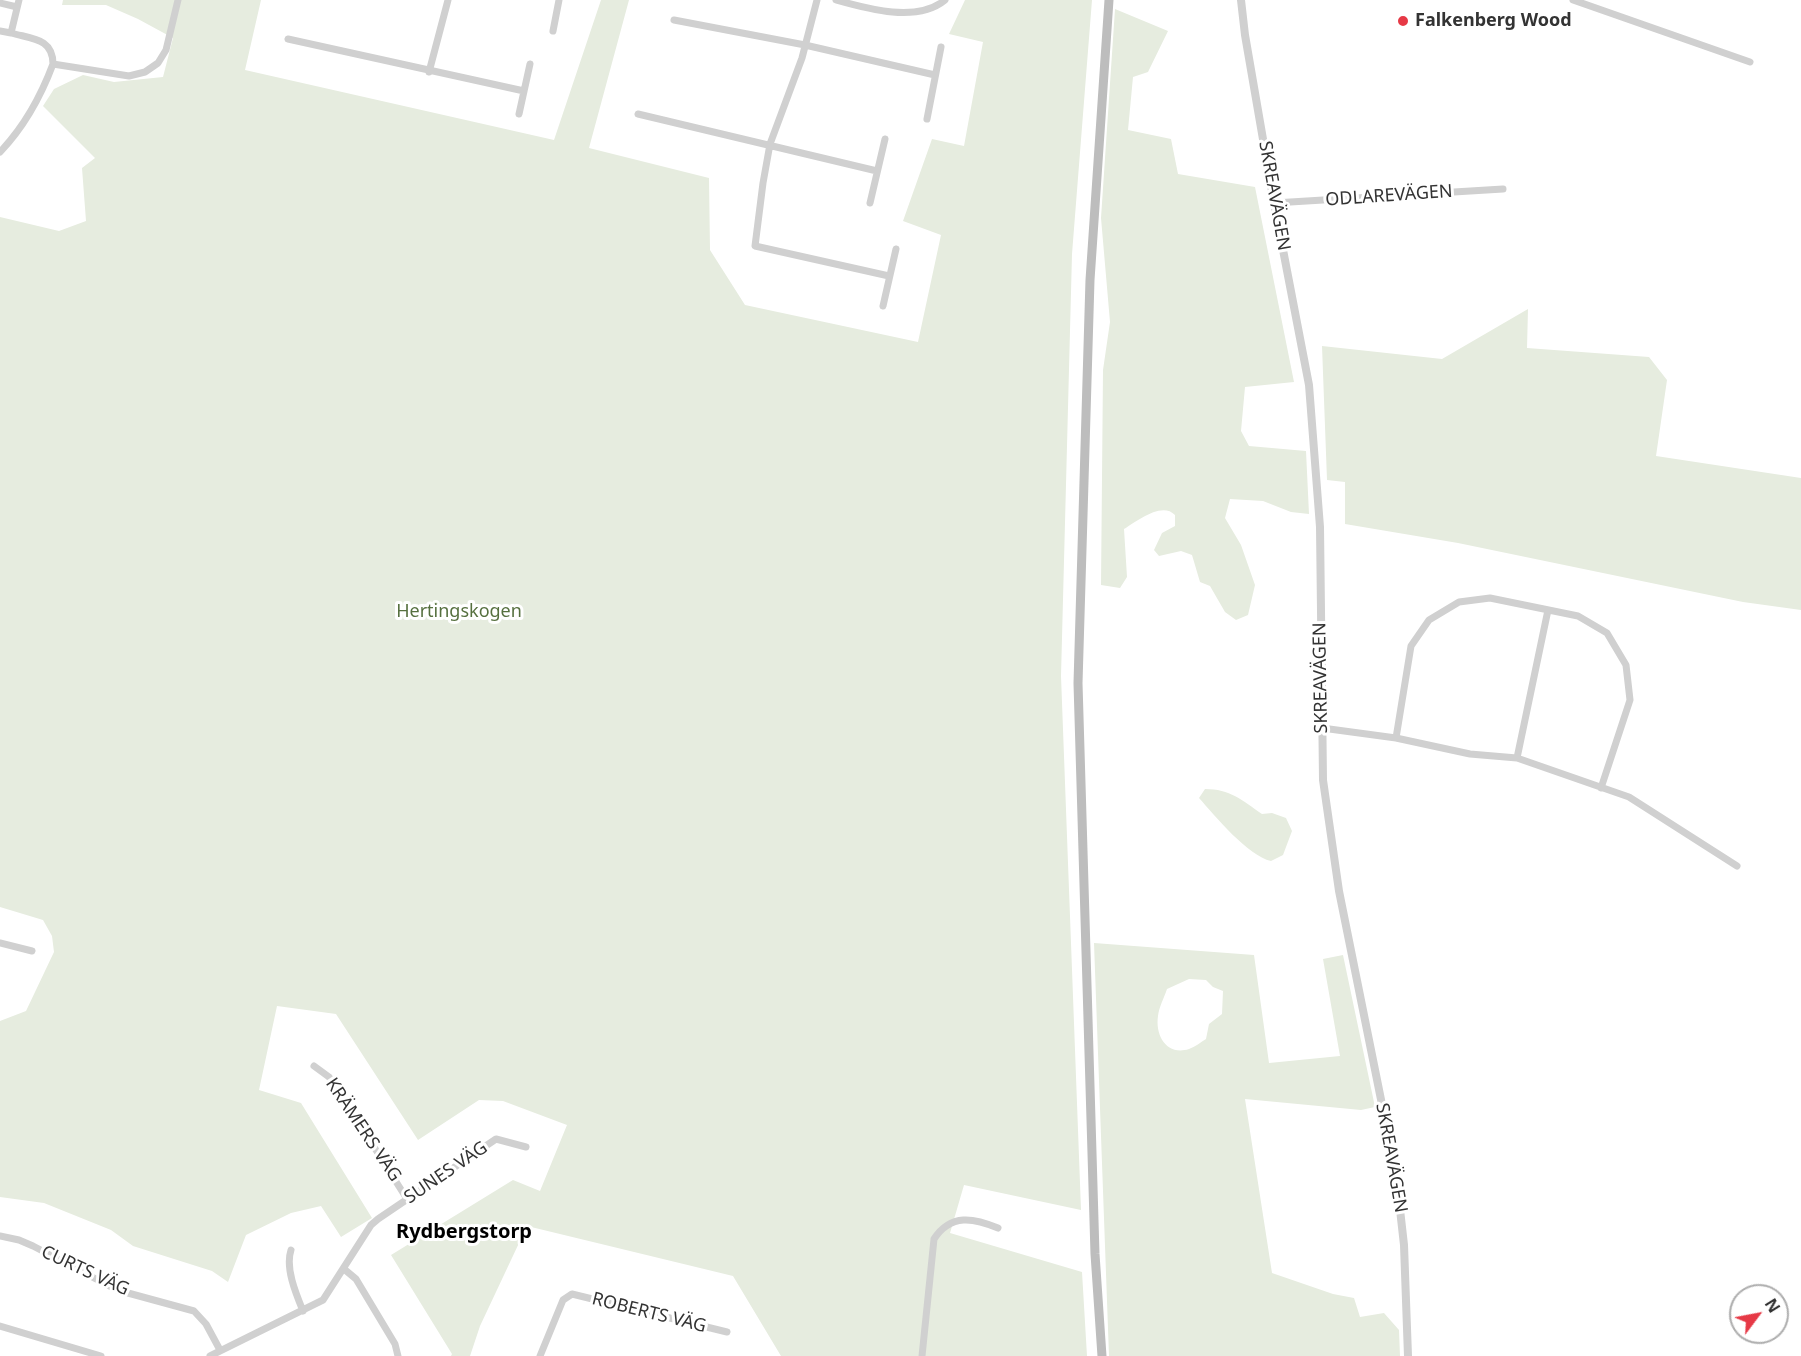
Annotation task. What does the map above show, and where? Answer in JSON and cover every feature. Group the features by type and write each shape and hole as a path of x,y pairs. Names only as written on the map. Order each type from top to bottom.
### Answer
{"main road":[{"path":"1102,1356 1095,1254 1078,683 1090,280 1109,0"}],"street":[{"path":"53,64 129,76 152,69 166,50 178,0"},
{"path":"429,72 448,0"},
{"path":"553,31 559,0"},
{"path":"817,0 805,45 770,144 755,246 889,276"},
{"path":"836,0 913,13 929,10 945,0"},
{"name":"SKREAVÄGEN","path":"1241,0 1274,203 1309,385 1320,527 1323,780 1334,860 1391,1145 1401,1212 1408,1311 1408,1356"},
{"path":"1573,0 1749,62"},
{"path":"0,3 18,4 11,33"},
{"path":"674,20 805,45 936,75"},
{"path":"0,31 44,42 53,54 53,64 33,106 15,136 0,152"},
{"path":"288,39 429,72 524,91"},
{"path":"927,119 941,47"},
{"path":"519,114 530,64"},
{"path":"638,114 877,171"},
{"path":"870,203 885,139"},
{"name":"ODLAREVÄGEN","path":"1274,203 1503,189"},
{"path":"883,306 896,249"},
{"path":"1396,738 1411,646 1429,620 1459,602 1490,598 1578,616 1606,633 1626,665 1630,700 1601,788"},
{"path":"1517,758 1548,610"},
{"path":"1322,728 1396,738 1470,754 1517,758 1629,797 1737,866"},
{"path":"0,944 32,951"},
{"name":"KRÄMERS VÄG","path":"314,1066 329,1077 407,1199"},
{"name":"SUNES VÄG","path":"210,1356 323,1300 371,1225 496,1139 526,1147"},
{"path":"922,1356 934,1239 940,1229 958,1220 978,1220 998,1228"},
{"name":"CURTS VÄG","path":"0,1236 33,1246 117,1290 194,1311 206,1324 220,1350"},
{"path":"291,1250 290,1269 303,1311"},
{"path":"344,1269 351,1273 359,1284 396,1344 398,1356"},
{"name":"ROBERTS VÄG","path":"540,1356 562,1300 572,1294 727,1332"},
{"path":"0,1326 101,1356"}],"green space":[{"name":"Hertingskogen","path":"63,0 261,0 245,70 554,140 601,0 629,0 589,148 709,178 710,250 745,305 918,342 941,235 903,221 932,139 964,146 983,42 949,34 965,0 1092,0 1072,254 1061,676 1081,1210 964,1185 950,1233 1082,1272 1087,1356 781,1356 733,1276 527,1226 480,1326 470,1356 451,1356 452,1354 391,1255 513,1180 540,1191 567,1125 503,1101 479,1100 418,1140 336,1014 277,1006 259,1090 301,1103 372,1218 341,1237 321,1206 291,1213 246,1235 228,1282 212,1271 133,1246 111,1230 44,1203 0,1197 0,1021 26,1011 54,952 52,936 43,920 0,907 0,217 59,231 86,221 82,168 95,158 43,106 54,89 83,75 114,82 163,77 173,38 106,5 62,5"},
{"path":"1115,9 1168,31 1148,72 1133,77 1128,130 1171,139 1178,174 1255,187 1294,382 1245,387 1241,431 1249,446 1306,451 1309,514 1291,512 1263,501 1230,499 1225,518 1241,545 1255,585 1248,615 1236,620 1225,612 1210,586 1200,582 1192,555 1181,551 1159,556 1154,550 1162,533 1175,526 1175,515 1170,511 1157,511 1142,517 1124,529 1127,577 1120,588 1101,585 1103,370 1110,322 1101,218"},
{"path":"1528,309 1527,348 1649,357 1667,380 1656,456 1801,478 1801,610 1743,602 1458,543 1345,524 1345,482 1327,480 1322,346 1442,359"},
{"path":"1205,789 1229,793 1262,814 1272,813 1286,818 1292,831 1283,855 1271,861 1262,858 1242,844 1199,798"},
{"path":"1094,943 1254,955 1269,1063 1340,1056 1323,959 1343,955 1375,1107 1361,1110 1245,1099 1272,1273 1333,1294 1354,1298 1360,1317 1384,1313 1399,1330 1400,1356 1109,1356","holes":["1189,979 1206,980 1213,987 1223,991 1222,1014 1209,1024 1206,1039 1189,1049 1174,1050 1164,1043 1158,1031 1159,1009 1167,989"]}],"place":[{"name":"Falkenberg Wood","path":"1403,21"}],"district":[{"name":"Rydbergstorp","path":"464,1232"}]}
